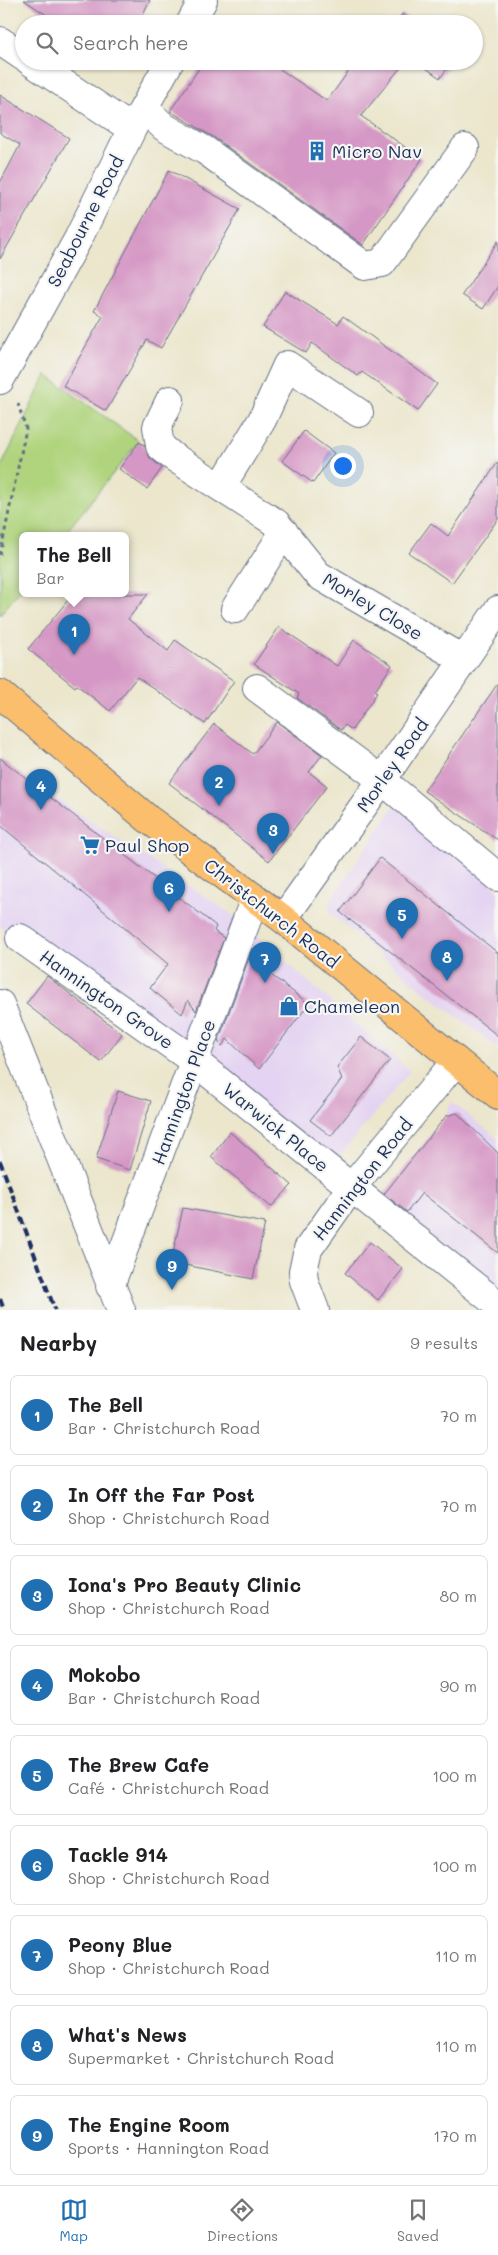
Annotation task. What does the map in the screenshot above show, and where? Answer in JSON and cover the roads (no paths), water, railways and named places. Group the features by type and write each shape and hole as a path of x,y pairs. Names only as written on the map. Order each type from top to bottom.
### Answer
{"main road":[{"name":"Christchurch Road","path":"0,694 148,819 283,919 498,1094"}],"street":[{"path":"0,41 15,51"},
{"path":"47,70 138,119 164,128 206,151 365,266 382,263 465,148"},
{"name":"Seabourne Road","path":"3,374 78,239 138,119 165,70"},
{"path":"221,487 262,420 287,365 359,414"},
{"name":"Morley Close","path":"170,400 158,427 160,446 172,456 276,523 318,576 464,660"},
{"path":"235,609 284,532"},
{"name":"Morley Road","path":"283,919 382,780 498,610"},
{"path":"257,688 382,780 498,877"},
{"name":"Hannington Place","path":"116,1298 194,1061 255,898"},
{"name":"Hannington Grove","path":"20,938 194,1061"},
{"path":"0,1004 116,1298"},
{"name":"Warwick Place","path":"194,1061 498,1305"},
{"name":"Hannington Road","path":"315,1310 304,1281 303,1271 308,1249 351,1188 456,1061"}],"railway":[{"path":"0,1161 55,1310"},
{"path":"0,1299 4,1310"}],"place":[{"name":"Micro Nav","path":"317,151"},
{"name":"The Bell","path":"74,655"},
{"name":"In Off the Far Post","path":"219,806"},
{"name":"Mokobo","path":"41,810"},
{"name":"Paul Shop","path":"90,845"},
{"name":"Iona's Pro Beauty Clinic","path":"273,854"},
{"name":"Tackle 914","path":"169,912"},
{"name":"The Brew Cafe","path":"402,939"},
{"name":"What's News","path":"447,981"},
{"name":"Peony Blue","path":"265,983"},
{"name":"Chameleon","path":"289,1006"},
{"name":"The Engine Room","path":"172,1290"}]}
